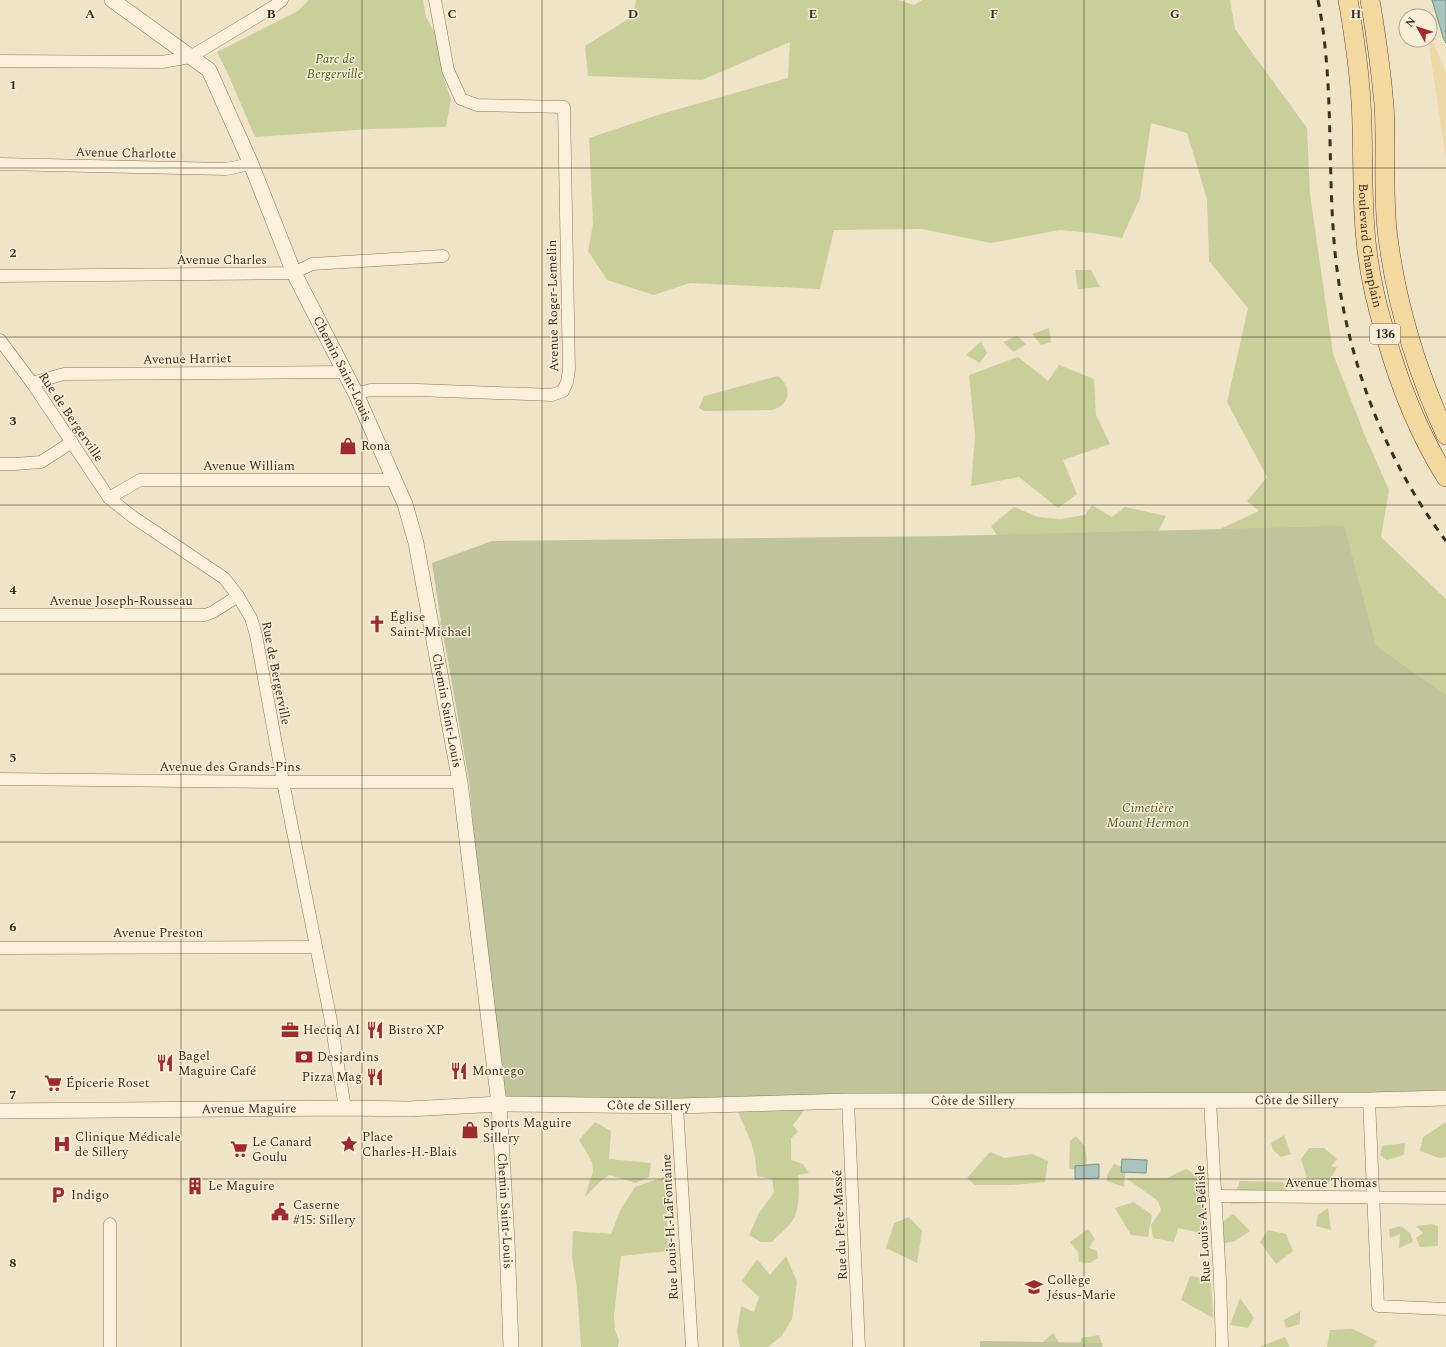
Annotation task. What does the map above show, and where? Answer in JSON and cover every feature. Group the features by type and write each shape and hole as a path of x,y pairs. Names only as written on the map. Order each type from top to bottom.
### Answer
{"main road":[{"name":"Boulevard Champlain","path":"1348,0 1356,50 1361,103 1364,212 1370,274 1378,309 1393,360 1412,412 1436,461 1446,477"},
{"name":"Boulevard Champlain","path":"1370,0 1378,49 1384,106 1384,199 1394,277 1408,338 1420,374 1446,435"}],"street":[{"name":"Chemin Saint-Louis","path":"112,0 209,70 251,164 294,273 356,394 405,504 416,543 460,782 499,1104 510,1347"},
{"path":"0,61 162,62 190,57 273,7 282,0"},
{"name":"Avenue Roger-Lemelin","path":"356,394 370,390 418,390 552,395 563,391 567,382 569,370 564,107 477,105 462,99 448,70 435,0"},
{"name":"Avenue Charlotte","path":"0,164 226,169 251,164"},
{"name":"Avenue Charles","path":"0,276 294,273 312,264 442,256"},
{"name":"Rue de Bergerville","path":"0,340 32,383 109,498 176,547 224,578 238,596 251,618 256,636 283,782 330,1016 345,1108"},
{"name":"Avenue Harriet","path":"32,383 64,374 344,372"},
{"path":"0,464 41,462 72,442"},
{"name":"Avenue William","path":"109,498 140,480 394,480"},
{"name":"Avenue Joseph-Rousseau","path":"0,615 205,615 213,612 238,596"},
{"name":"Avenue des Grands-Pins","path":"0,779 460,782"},
{"name":"Avenue Preston","path":"0,948 316,947"},
{"name":"Côte de Sillery","path":"499,1104 677,1106 848,1101 1369,1100 1446,1098"},
{"name":"Rue Louis-A.-Bélisle","path":"1210,1100 1220,1280 1222,1347"},
{"path":"1369,1100 1378,1306 1446,1309"},
{"name":"Rue du Père-Massé","path":"848,1101 859,1347"},
{"name":"Avenue Maguire","path":"0,1111 428,1108 499,1104"},
{"name":"Rue Louis-H.-LaFontaine","path":"677,1106 692,1347"},
{"name":"Avenue Thomas","path":"1215,1196 1446,1198"},
{"path":"110,1224 110,1347"}],"green space":[{"name":"Parc de Bergerville","path":"309,0 423,0 426,17 438,38 445,82 451,99 446,127 371,129 255,137 217,52 298,11"},
{"name":"Cimetière Mount Hermon","path":"636,0 898,0 914,5 922,0 1230,0 1235,29 1307,128 1310,194 1333,354 1366,438 1389,490 1381,537 1446,599 1446,1060 476,788 440,622 460,572 1185,545 1259,511 1247,501 1267,477 1227,402 1248,308 1209,261 1207,199 1187,133 1151,123 1140,198 1122,238 1060,230 991,243 922,229 834,230 820,289 690,283 654,295 607,280 588,251 593,224 589,138 661,114 788,78 790,42 702,80 588,76 585,46 633,16"},
{"path":"1075,270 1091,270 1100,287 1078,289"},
{"path":"1049,328 1051,342 1041,345 1032,334"},
{"path":"1017,336 1026,344 1014,352 1003,342"},
{"path":"981,341 987,353 980,363 966,355"},
{"path":"1018,357 1048,381 1059,365 1094,379 1096,415 1110,444 1063,460 1077,494 1058,508 1019,477 971,486 975,436 969,375"},
{"path":"778,376 786,385 788,395 783,404 773,410 704,411 699,408 704,396"},
{"path":"1092,505 1112,517 1125,507 1166,516 1148,553 1005,548 991,526 1014,507 1038,517 1060,519 1085,515"},
{"name":"Cimetière Mount Hermon","path":"1344,526 1376,646 1446,695 1446,1098 499,1104 469,781 432,563 492,541 947,536"},
{"path":"819,1091 793,1125 798,1132 791,1138 791,1160 803,1164 809,1173 798,1175 799,1190 797,1211 788,1227 772,1242 761,1242 749,1235 760,1211 774,1193 772,1179 757,1176 755,1157 751,1142 738,1112"},
{"path":"595,1122 611,1131 609,1159 651,1163 649,1177 636,1183 609,1175 585,1197 593,1171 592,1162 579,1140"},
{"path":"1446,1122 1446,1157 1439,1158 1420,1151 1423,1137"},
{"path":"1284,1135 1291,1154 1281,1157 1273,1150 1271,1143"},
{"path":"1076,1136 1085,1146 1087,1161 1083,1172 1069,1168 1070,1141"},
{"path":"1405,1143 1404,1155 1387,1160 1380,1155 1382,1146"},
{"path":"1309,1148 1324,1148 1337,1159 1331,1166 1337,1167 1328,1185 1309,1184 1301,1159"},
{"path":"990,1152 1005,1158 1032,1154 1048,1161 1045,1182 1012,1185 975,1185 967,1178"},
{"path":"1114,1164 1126,1168 1124,1187 1107,1181 1107,1175"},
{"path":"1186,1169 1209,1183 1200,1197 1206,1213 1206,1234 1178,1228 1174,1242 1153,1238 1151,1225 1161,1210 1158,1201 1126,1178 1167,1178"},
{"path":"664,1177 669,1251 621,1256 614,1315 615,1330 619,1340 618,1347 581,1347 577,1289 572,1257 573,1231 611,1234 620,1211 635,1187"},
{"path":"1240,1181 1283,1182 1292,1202 1231,1204"},
{"path":"1134,1202 1152,1215 1148,1237 1131,1235 1115,1208"},
{"path":"1328,1208 1331,1230 1316,1226 1318,1215"},
{"path":"1233,1214 1250,1231 1235,1241 1222,1244 1220,1224"},
{"path":"909,1217 922,1231 917,1263 886,1248 894,1223"},
{"path":"1432,1224 1438,1226 1438,1246 1420,1247 1416,1238 1423,1233 1416,1226"},
{"path":"1401,1226 1410,1233 1413,1242 1399,1248 1400,1234 1390,1238 1389,1229"},
{"path":"1088,1229 1095,1239 1089,1248 1097,1251 1098,1258 1090,1263 1079,1262 1078,1252 1070,1242"},
{"path":"1268,1230 1286,1234 1293,1251 1276,1264 1260,1242"},
{"path":"786,1256 797,1282 792,1319 782,1336 768,1347 740,1347 737,1331 741,1306 754,1312 759,1297 742,1281 757,1259 770,1275"},
{"path":"1190,1276 1211,1279 1213,1318 1181,1300"},
{"path":"1240,1298 1254,1318 1248,1328 1230,1325"},
{"path":"1300,1311 1300,1324 1286,1328 1284,1320"},
{"path":"1353,1329 1377,1341 1373,1347 1327,1347 1330,1330"},
{"path":"1053,1333 1062,1347 1037,1347"},
{"path":"1099,1335 1103,1347 1080,1347 1081,1338"},
{"path":"1285,1337 1290,1347 1261,1347 1261,1346"},
{"path":"980,1341 1102,1343 1102,1347 980,1347"}],"sand":[{"path":"1429,48 1436,48 1446,72 1446,159"}],"water":[{"path":"1432,0 1446,0 1446,43 1438,20 1438,8 1434,8"},
{"path":"1122,1159 1147,1160 1146,1173 1121,1172"},
{"path":"1099,1164 1099,1178 1075,1179 1075,1166"}],"railway":[{"path":"1318,0 1326,56 1333,226 1337,268 1353,351 1366,392 1400,470 1446,541"}],"place":[{"name":"Rona","path":"348,446"},
{"name":"Église Saint-Michael","path":"377,624"},
{"name":"Hectiq AI","path":"290,1030"},
{"name":"Bistro XP","path":"375,1030"},
{"name":"Desjardins","path":"304,1057"},
{"name":"Bagel Maguire Café","path":"165,1063"},
{"name":"Montego","path":"459,1071"},
{"name":"Pizza Mag","path":"375,1077"},
{"name":"Épicerie Roset","path":"53,1083"},
{"name":"Sports Maguire Sillery","path":"470,1130"},
{"name":"Clinique Médicale de Sillery","path":"62,1144"},
{"name":"Place Charles-H.-Blais","path":"349,1144"},
{"name":"Le Canard Goulu","path":"239,1149"},
{"name":"Le Maguire","path":"195,1186"},
{"name":"Indigo","path":"58,1195"},
{"name":"Caserne #15: Sillery","path":"280,1212"},
{"name":"Collège Jésus-Marie","path":"1034,1287"}]}
